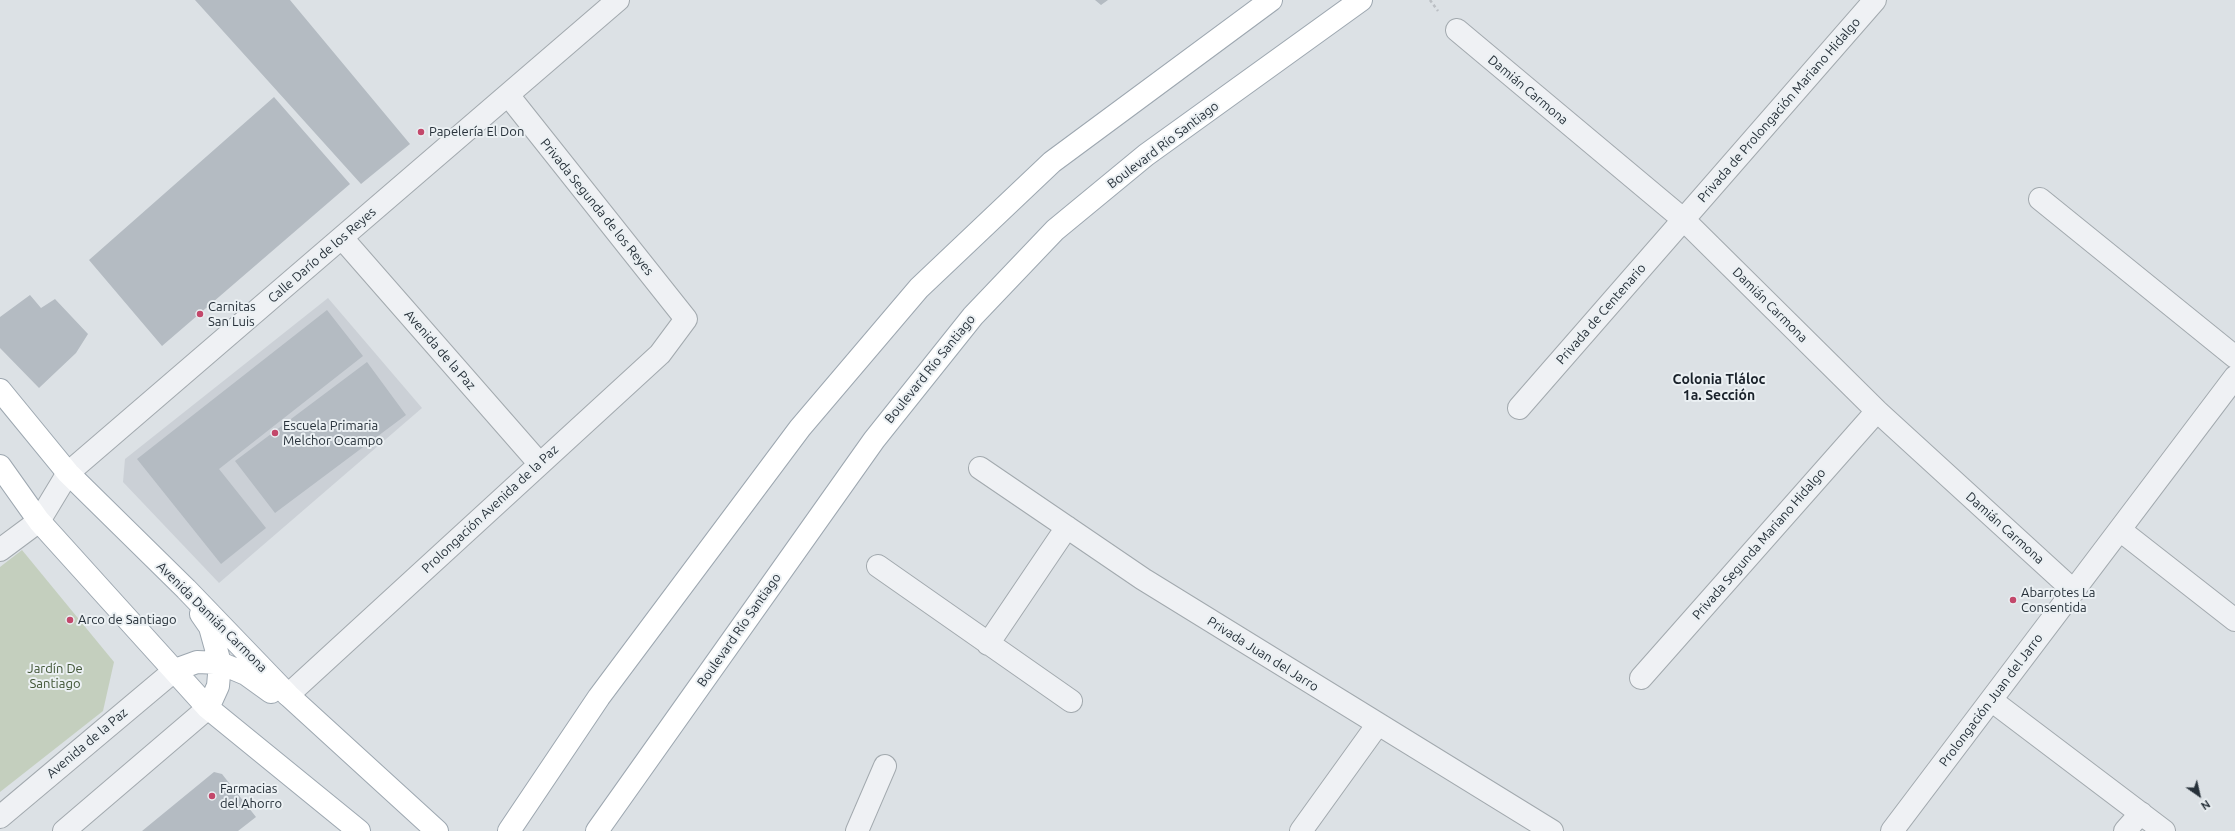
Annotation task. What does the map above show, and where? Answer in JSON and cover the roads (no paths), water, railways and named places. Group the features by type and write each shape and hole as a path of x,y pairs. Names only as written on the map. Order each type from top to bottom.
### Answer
{"main road":[{"path":"509,831 599,697 800,428 919,288 1052,162 1271,0"},
{"name":"Boulevard Río Santiago","path":"597,831 874,440 973,316 1055,230 1146,155 1361,0"},
{"name":"Avenida Damián Carmona","path":"0,390 68,473 186,589 288,695 430,825"},
{"path":"0,466 39,521 208,708 359,831"},
{"path":"186,589 210,627 220,663 218,686 208,708"},
{"path":"175,670 197,662 220,663 246,674 326,731"}],"street":[{"name":"Calle Darío de los Reyes","path":"39,521 68,473 618,0"},
{"name":"Privada de Prolongación Mariano Hidalgo","path":"1684,220 1875,0"},
{"name":"Damián Carmona","path":"1457,30 1684,220 1877,411 2074,591"},
{"name":"Privada Segunda de los Reyes","path":"508,95 686,318"},
{"path":"2040,199 2235,357"},
{"name":"Privada de Centenario","path":"1519,408 1684,220"},
{"name":"Avenida de la Paz","path":"342,238 539,463"},
{"name":"Prolongación Avenida de la Paz","path":"288,695 539,463 660,354 686,318"},
{"name":"Prolongación Juan del Jarro","path":"1892,831 2235,377"},
{"name":"Privada Segunda Mariano Hidalgo","path":"1641,678 1877,411"},
{"name":"Privada Juan del Jarro","path":"980,468 1143,579 1552,831"},
{"path":"0,550 39,521"},
{"path":"988,644 1067,527"},
{"path":"2120,530 2235,620"},
{"path":"878,566 988,644 1071,700"},
{"name":"Avenida de la Paz","path":"0,817 175,670"},
{"path":"1991,700 2164,831"},
{"path":"64,831 208,708"},
{"path":"1301,831 1378,724"},
{"path":"857,831 885,766"},
{"path":"2126,831 2141,813"}],"place":[{"name":"Papelería El Don","path":"421,132"},
{"name":"Carnitas San Luis","path":"200,314"},
{"name":"Escuela Primaria Melchor Ocampo","path":"275,433"},
{"name":"Abarrotes La Consentida","path":"2013,600"},
{"name":"Arco de Santiago","path":"70,620"},
{"name":"Farmacias del Ahorro","path":"212,796"}],"district":[{"name":"Colonia Tláloc 1a. Sección","path":"1719,388"}],"park label":[{"name":"Jardín De Santiago","path":"55,676"}]}
